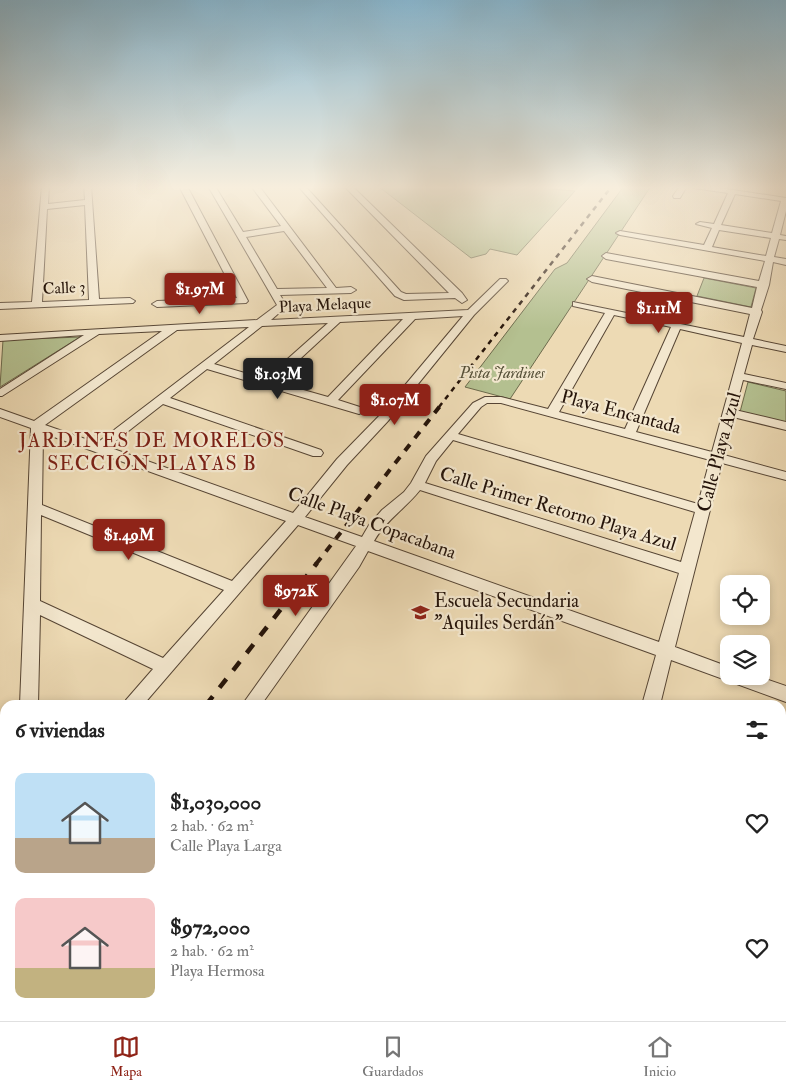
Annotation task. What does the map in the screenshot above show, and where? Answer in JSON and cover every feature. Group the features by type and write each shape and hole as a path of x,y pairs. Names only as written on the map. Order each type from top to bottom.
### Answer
{"street":[{"path":"37,304 42,234"},
{"path":"91,234 94,302"},
{"path":"157,304 244,301 208,234"},
{"path":"99,448 282,306 276,292 241,235 250,234"},
{"path":"290,234 333,290"},
{"path":"344,234 398,294 404,296 459,295"},
{"path":"397,234 459,295 471,313"},
{"path":"624,234 786,262"},
{"path":"708,248 714,234"},
{"path":"761,234 780,237"},
{"name":"Calle Playa Azul","path":"652,700 770,260 780,237"},
{"path":"606,256 764,285"},
{"path":"592,279 756,312"},
{"path":"136,700 296,518 342,462 384,418 471,313 503,282"},
{"path":"276,292 351,290"},
{"name":"Calle 3","path":"0,306 130,301"},
{"path":"576,304 786,350"},
{"path":"552,413 611,312"},
{"name":"Playa Melaque","path":"0,338 96,331 471,313"},
{"path":"330,402 412,316"},
{"path":"267,383 337,320"},
{"path":"629,434 677,326"},
{"path":"29,700 37,425 174,328"},
{"path":"2,393 96,331"},
{"path":"205,364 359,410"},
{"path":"740,376 786,386"},
{"path":"161,399 318,453"},
{"name":"Playa Encantada","path":"451,436 477,405 485,400 501,400 786,476"},
{"path":"729,412 786,426"},
{"name":"Calle Playa Copacabana","path":"0,413 720,671"},
{"path":"256,700 354,563 365,543 387,513 409,495 417,485 430,459 451,436"},
{"name":"Calle Primer Retorno Playa Azul","path":"451,436 703,510"},
{"name":"Calle Primer Retorno Playa Azul","path":"417,485 688,570"},
{"path":"34,507 234,588"},
{"path":"31,604 164,666"},
{"path":"761,685 786,694"}],"green space":[{"path":"440,234 536,234 517,255 490,249 486,254 471,258"},
{"name":"Pista Jardines","path":"589,234 619,234 510,399 465,387 555,269 567,263"},
{"path":"704,278 756,288 751,307 697,296"},
{"path":"80,337 0,387 3,340"},
{"path":"748,382 786,391 786,423 740,412"}],"railway":[{"path":"439,407 575,234"},
{"path":"316,564 440,406"},
{"path":"210,700 317,563"}],"place":[{"name":"Escuela Secundaria \"Aquiles Serdán\"","path":"420,612"}],"district":[{"name":"JARDINES DE MORELOS SECCIÓN PLAYAS B","path":"152,452"}]}
